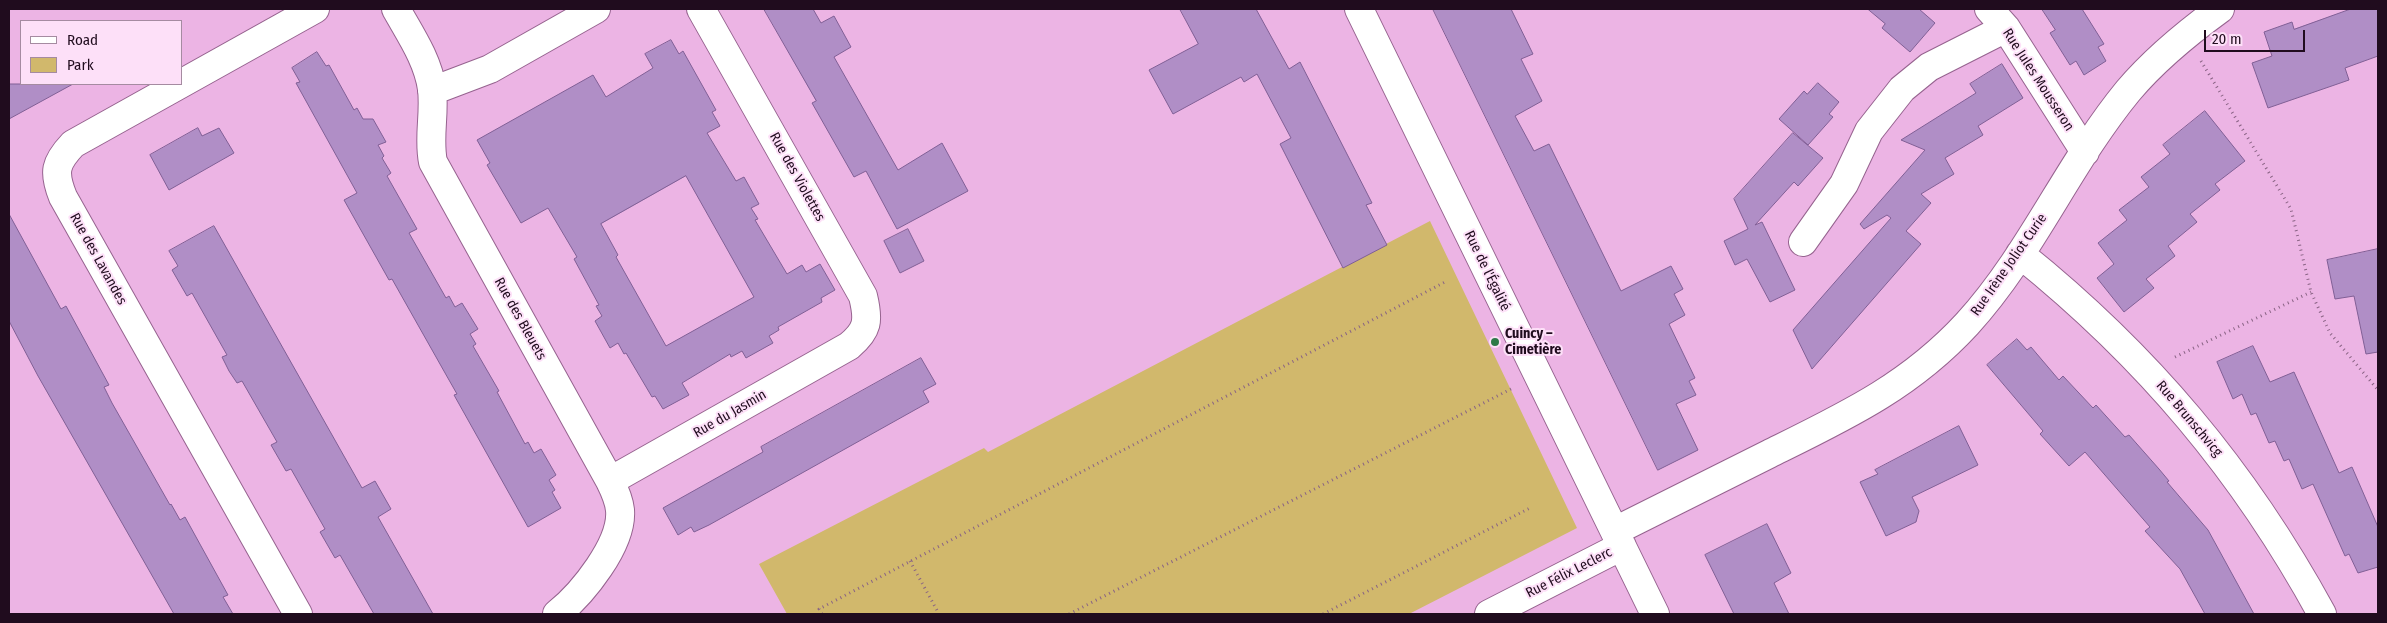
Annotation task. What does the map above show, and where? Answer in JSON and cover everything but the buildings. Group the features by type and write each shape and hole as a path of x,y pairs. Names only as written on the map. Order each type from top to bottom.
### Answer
{"street":[{"name":"Rue des Lavandes","path":"182,83 315,9"},
{"name":"Rue des Bleuets","path":"396,9 429,73 432,90 430,146 434,162 610,481 618,499 620,525 614,541 591,578 557,614"},
{"path":"432,90 490,69 596,9"},
{"name":"Rue des Violettes","path":"702,9 863,296 867,312 866,325 861,336 849,346"},
{"name":"Rue de l'Égalité","path":"1359,9 1655,614"},
{"name":"Rue Irène Joliot Curie","path":"1618,538 1850,414 1895,387 1922,366 1966,324 2020,254 2085,152 2128,91 2185,35 2220,9"},
{"path":"1803,242 1844,184 1869,131 1902,89 1929,67 1998,19"},
{"name":"Rue Jules Mousseron","path":"1998,19 2085,152"},
{"name":"Rue des Lavandes","path":"179,85 73,144 62,156 56,174 63,197 298,614"},
{"name":"Rue Brunschvicg","path":"2020,254 2106,328 2196,426 2242,485 2289,557 2322,614"},
{"name":"Rue du Jasmin","path":"610,481 849,346"},
{"name":"Rue Félix Leclerc","path":"1489,614 1618,538"}],"path":[{"path":"2185,35 2291,209 2311,292 2330,333 2378,390"},
{"path":"822,614 819,609 1445,282"},
{"path":"2147,371 2311,292"},
{"path":"1069,614 1539,376"},
{"path":"2373,384 2378,380"},
{"path":"1323,614 1530,508"},
{"path":"910,561 939,614"}],"green space":[{"path":"1430,221 1577,528 1409,614 787,614 759,564 984,448 988,452"}],"place":[{"name":"Cuincy – Cimetière","path":"1495,342"}]}
